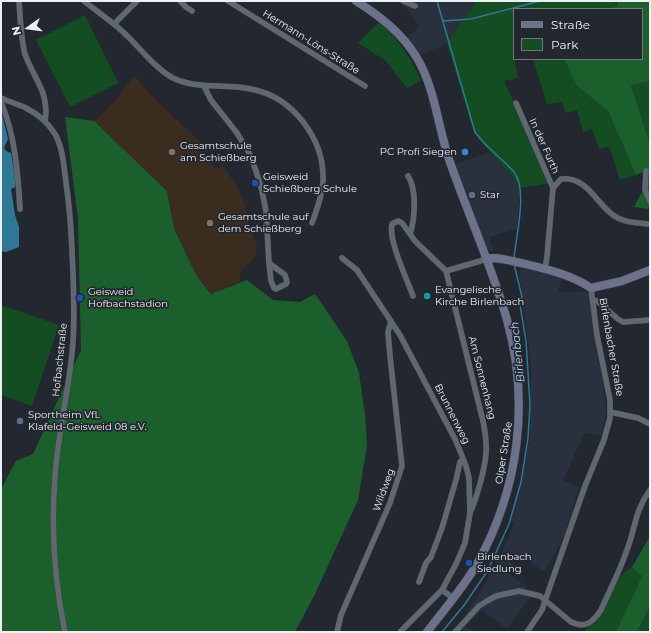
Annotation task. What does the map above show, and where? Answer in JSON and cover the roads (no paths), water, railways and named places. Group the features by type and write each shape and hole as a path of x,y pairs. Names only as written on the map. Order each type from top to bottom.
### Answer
{"main road":[{"path":"356,1 391,26 404,40 417,58 430,90 451,167 487,259"},
{"name":"Birlenbacher Straße","path":"487,259 493,258 545,269 572,278 591,288"},
{"name":"Olper Straße","path":"427,632 476,565 501,513 514,466 518,439 519,385 507,320 487,259"},
{"path":"591,288 622,281 650,270"}],"street":[{"path":"19,1 25,53 40,84 46,105 45,121"},
{"path":"84,1 114,24 148,58 166,73 183,82 204,86 236,86 262,91 291,108 302,119 310,131 321,159 323,181 321,199 312,223"},
{"path":"114,24 137,1"},
{"path":"180,1 192,11"},
{"name":"Hermann-Löns-Straße","path":"228,1 364,86"},
{"path":"403,1 415,6"},
{"path":"204,86 210,100 223,113 237,133 249,153 256,171 266,211 271,281 276,289 288,282 284,275 270,263"},
{"name":"Hofbachstraße","path":"1,98 26,108 45,121 55,134 61,148 69,206 74,318 72,352 56,457 53,499 55,566 64,632"},
{"path":"1,102 8,119 12,139 18,179 20,209"},
{"name":"In der Furth","path":"516,103 553,188 545,269"},
{"path":"646,171 645,190 650,201"},
{"path":"408,176 413,187 414,212 410,234"},
{"path":"553,188 561,178 573,179 588,188 614,215 628,222 650,224"},
{"path":"413,296 394,244 391,230 392,224 398,221 402,223 415,241 446,272 487,259"},
{"name":"Brunnenweg","path":"342,258 347,266 357,270 400,335 456,441 469,478 470,513 465,543 453,571 442,590 400,632"},
{"name":"Am Sonnenhang","path":"446,272 483,421 485,437 486,453 479,488 470,513"},
{"name":"Birlenbacher Straße","path":"527,632 538,616 545,601 584,486 604,440 610,412 610,400 597,335 591,288"},
{"path":"592,300 597,301 623,322 650,320"},
{"name":"Wildweg","path":"337,632 341,615 390,503 402,466 388,332 391,321"},
{"path":"610,412 638,418 650,424"},
{"path":"419,582 426,563 431,557 442,528 460,462 463,459"},
{"path":"455,632 479,606 496,596 519,592 527,592 540,596 571,622 576,624 586,624 595,619 601,610 628,549 637,512 650,490"},
{"path":"442,590 453,598"},
{"path":"586,624 587,632"}],"water":[{"path":"1,110 8,139 4,148 6,151 11,153 15,176 15,187 11,189 15,215 19,227 19,247 6,252 1,251"}],"waterway":[{"name":"Birlenbach","path":"437,1 475,132 484,143 514,172 518,180 521,201 514,258"},
{"path":"513,8 540,1"},
{"path":"443,21 471,19 513,8"},
{"name":"Birlenbach","path":"442,632 465,604 488,570 509,524 521,482 528,438 530,405 526,341 520,305 522,297 514,264"}],"place":[{"name":"Gesamtschule am Schießberg","path":"172,152"},
{"name":"PC Profi Siegen","path":"465,152"},
{"name":"Geisweid Schießberg Schule","path":"255,183"},
{"name":"Star","path":"472,195"},
{"name":"Gesamtschule auf dem Schießberg","path":"210,223"},
{"name":"Evangelische Kirche Birlenbach","path":"427,296"},
{"name":"Geisweid Hofbachstadion","path":"80,298"},
{"name":"Sportheim VfL Klafeld-Geisweid 08 e.V.","path":"20,421"},
{"name":"Birlenbach Siedlung","path":"469,563"}]}
